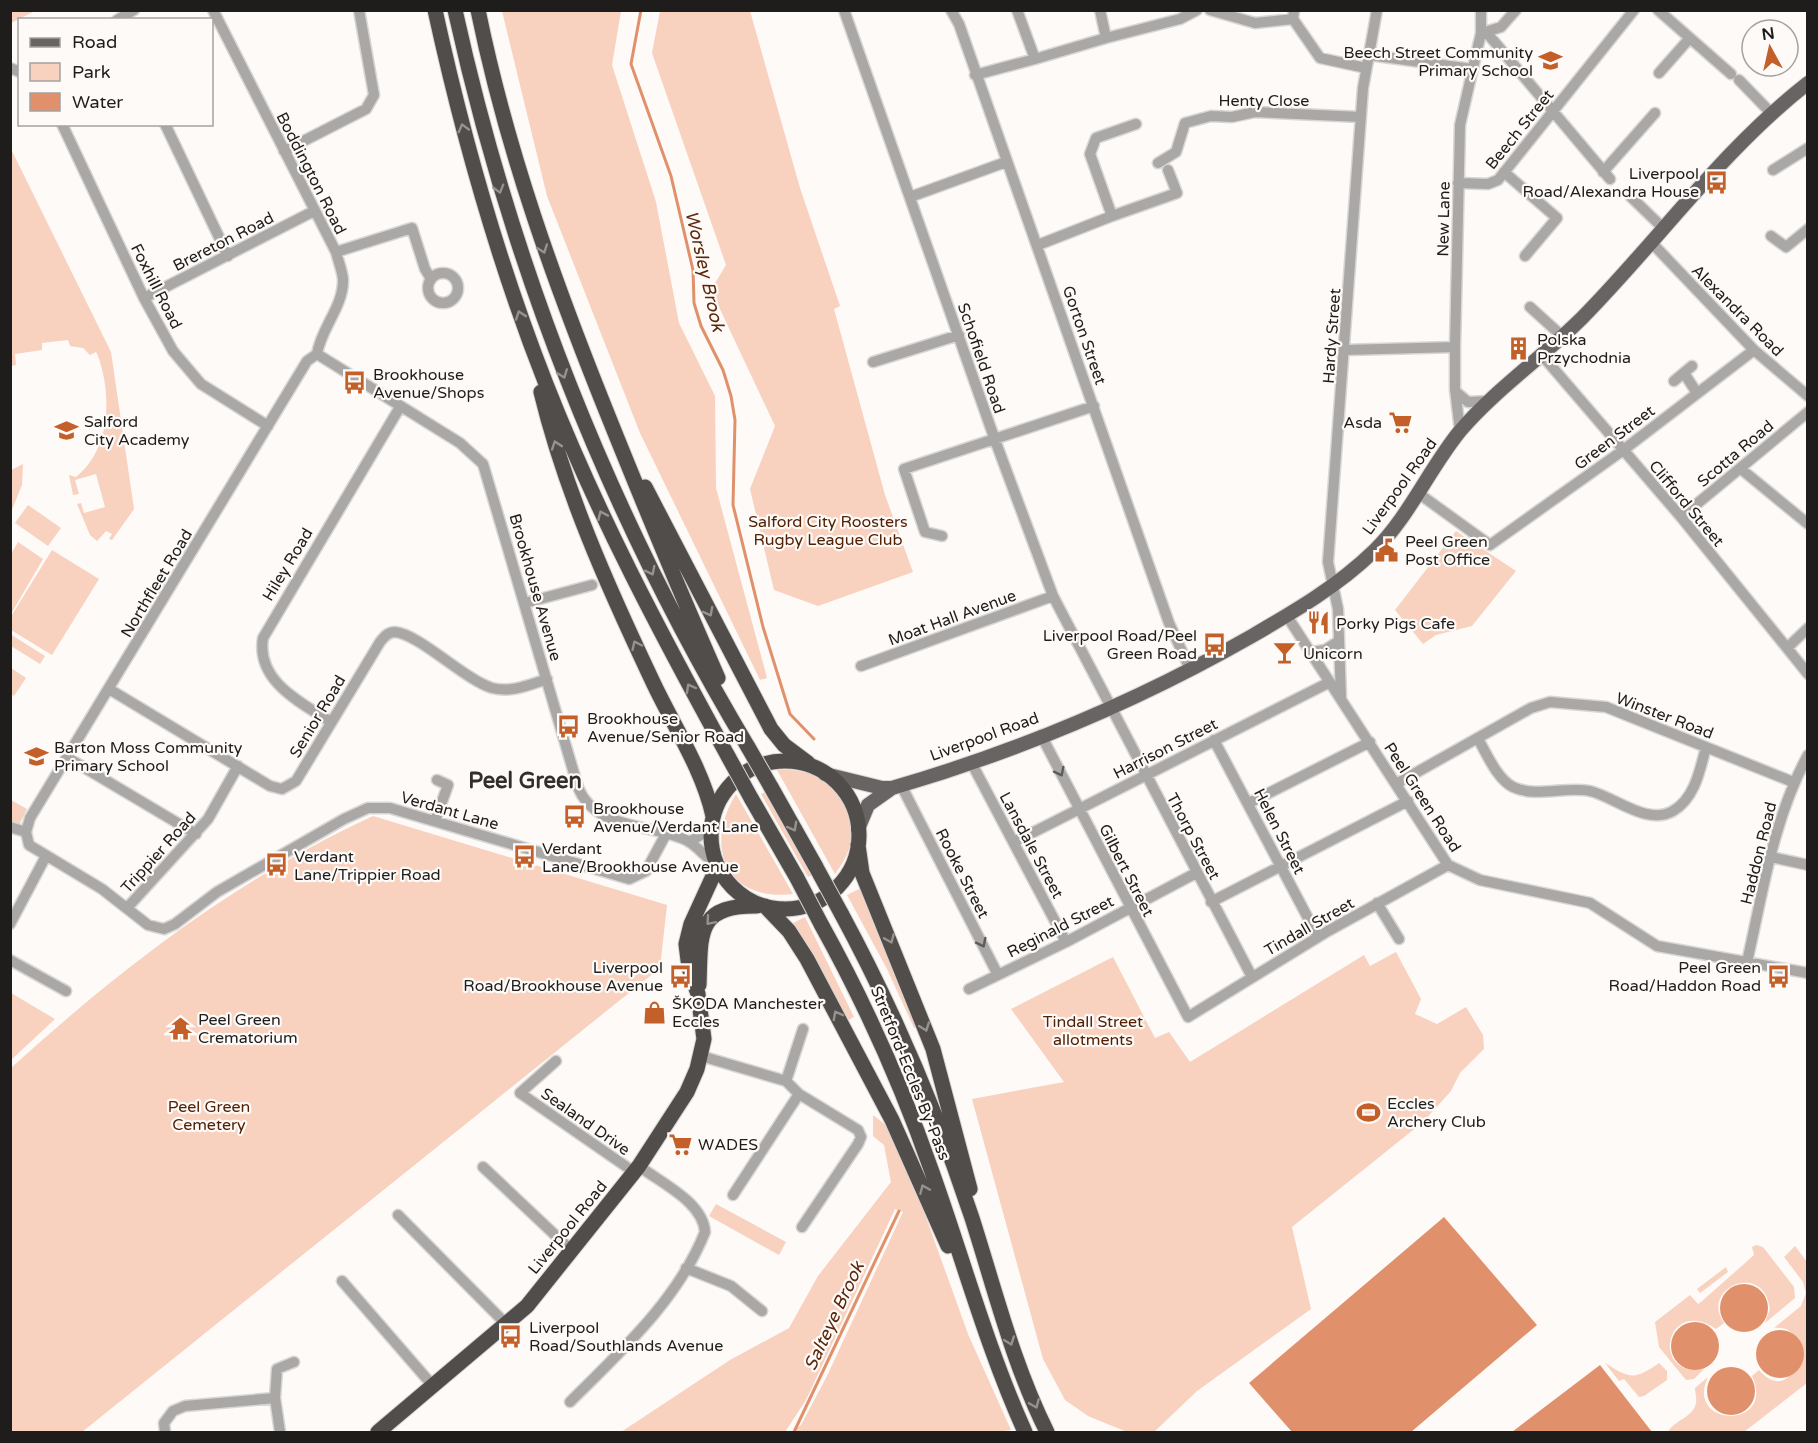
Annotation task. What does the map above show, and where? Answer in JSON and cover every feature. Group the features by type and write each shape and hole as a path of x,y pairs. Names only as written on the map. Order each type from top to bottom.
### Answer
{"highway":[{"path":"435,10 484,205 530,342 548,422 594,546 647,669 699,773 712,822 718,867 735,889 765,906 789,931 807,959 897,1130 987,1340"},
{"path":"454,10 477,109 502,198 564,377 598,459 648,565 690,646 748,747"},
{"path":"478,10 498,102 538,236 668,566 748,747"},
{"name":"Stretford-Eccles By-Pass","path":"530,342 607,526 653,621 858,990 906,1100 951,1225 987,1340 1025,1432"},
{"path":"612,426 759,709 779,740 820,771 848,798 858,829 862,873 918,1008 940,1072 997,1306"},
{"name":"Stretford-Eccles By-Pass","path":"748,747 878,981 908,1044 971,1218 997,1306 1047,1432"},
{"path":"712,822 725,791 753,768 780,762 798,763 820,771"},
{"path":"765,906 796,908 822,898 843,880 853,864 858,845"},
{"name":"Liverpool Road","path":"698,994 689,968 687,935 718,867"},
{"name":"Liverpool Road","path":"378,1432 527,1306 637,1169 687,1092 701,1056 704,1039 698,994 699,946 706,923 718,912 731,907 765,906"}],"main road":[{"name":"Liverpool Road","path":"820,771 882,788 897,786 971,762 1109,708 1190,669 1287,616 1332,586 1382,543 1460,431 1580,320 1723,162 1772,114 1807,85"},
{"name":"Liverpool Road","path":"858,829 868,805 897,786"}],"street":[{"path":"120,18 134,10"},
{"name":"Boddington Road","path":"213,10 336,252 343,279 340,297 319,343 317,354"},
{"path":"284,151 366,109 371,102 374,95 359,10"},
{"name":"Schofield Road","path":"844,10 995,440 1053,596 1109,708"},
{"name":"Gorton Street","path":"951,10 959,24 1006,162 1038,245 1169,623 1190,669"},
{"path":"1017,10 1035,59"},
{"path":"1100,10 1106,38"},
{"path":"975,75 1180,19 1197,10"},
{"path":"1210,10 1255,23 1294,15 1320,58 1366,68"},
{"name":"Hardy Street","path":"1332,586 1328,562 1363,88 1377,10"},
{"name":"New Lane","path":"1460,431 1455,391 1455,346 1461,115 1472,69 1484,33 1481,10"},
{"path":"1516,10 1501,27 1484,33 1607,175 1642,121 1655,113"},
{"name":"Beech Street","path":"1458,183 1493,183 1634,10"},
{"path":"1658,10 1735,77 1772,114"},
{"path":"1659,73 1689,39"},
{"path":"1368,55 1472,69"},
{"name":"Henty Close","path":"1158,164 1176,152 1185,123 1211,116 1232,117 1255,112 1361,117"},
{"path":"1112,216 1090,154 1096,138 1136,124"},
{"name":"Foxhill Road","path":"63,126 144,298 173,351 201,384 268,426"},
{"path":"166,126 228,256"},
{"path":"1773,170 1808,148"},
{"path":"910,197 1006,162"},
{"path":"1038,245 1177,193 1168,170"},
{"path":"1504,172 1557,218 1525,256"},
{"path":"1630,196 1663,228"},
{"name":"Brereton Road","path":"144,298 314,211"},
{"path":"336,252 412,228 425,269 431,279"},
{"path":"1771,236 1786,247 1808,229"},
{"name":"Alexandra Road","path":"1651,242 1754,350 1808,396"},
{"path":"1530,307 1562,336"},
{"path":"873,362 959,335"},
{"path":"1345,350 1455,346"},
{"name":"Green Street","path":"1418,493 1490,545 1622,451 1754,350"},
{"name":"Brookhouse Avenue","path":"317,354 460,443 483,464 578,787 587,803 605,817 689,842 718,867"},
{"name":"Northfleet Road","path":"26,832 30,818 307,361 317,354"},
{"name":"Clifford Street","path":"1542,354 1622,451 1681,517 1808,674"},
{"path":"1674,381 1688,370 1697,393"},
{"path":"1455,391 1468,402 1490,401"},
{"path":"942,536 925,532 904,469 1094,406"},
{"name":"Hiley Road","path":"330,722 293,698 271,676 262,657 263,638 400,407"},
{"name":"Scotta Road","path":"1681,517 1808,412"},
{"path":"1741,469 1808,524"},
{"path":"525,603 592,585"},
{"path":"1332,586 1338,609 1341,698"},
{"name":"Moat Hall Avenue","path":"861,666 1053,596"},
{"name":"Peel Green Road","path":"1287,616 1448,865 1480,880 1590,903 1657,946 1808,973"},
{"path":"1786,648 1808,628"},
{"name":"Senior Road","path":"109,689 275,788 290,786 380,642 393,632 413,640 490,687 516,689 547,679"},
{"path":"1311,652 1325,650 1339,641"},
{"name":"Harrison Street","path":"1014,842 1330,682"},
{"name":"Winster Road","path":"1396,784 1531,708 1550,702 1606,707 1793,782"},
{"name":"Thorp Street","path":"1109,708 1252,977"},
{"name":"Gilbert Street","path":"1041,735 1129,908 1188,1017"},
{"path":"1478,739 1503,780 1513,787 1530,792 1568,788 1591,792 1646,814 1662,815 1681,804 1692,790 1706,747"},
{"name":"Helen Street","path":"1214,740 1318,937"},
{"path":"1249,803 1370,742"},
{"name":"Haddon Road","path":"1747,962 1771,857 1793,782 1808,755"},
{"path":"68,758 196,834"},
{"name":"Lansdale Street","path":"971,762 1066,942"},
{"name":"Trippier Road","path":"26,832 29,845 127,908 208,819 238,766"},
{"path":"435,821 448,785 437,780"},
{"name":"Rooke Street","path":"897,786 998,975"},
{"path":"1212,902 1408,801"},
{"name":"Verdant Lane","path":"127,908 148,925 156,928 169,928 217,892 363,809 390,808 629,879 646,871 666,834"},
{"path":"689,842 712,822"},
{"path":"10,826 26,832"},
{"path":"10,924 46,856"},
{"path":"1771,857 1808,865"},
{"name":"Tindall Street","path":"1188,1017 1318,937 1448,865"},
{"name":"Reginald Street","path":"969,989 1066,942 1196,873"},
{"path":"1377,903 1399,939"},
{"path":"10,960 66,991"},
{"path":"786,1081 803,1029"},
{"path":"701,1056 786,1081 799,1094 852,1126 861,1137 802,1227"},
{"name":"Sealand Drive","path":"556,1060 520,1094 696,1209 701,1216 705,1232 686,1268 638,1333 570,1402"},
{"path":"734,1195 799,1094"},
{"path":"483,1167 572,1251"},
{"path":"398,1215 507,1325"},
{"path":"686,1268 731,1286 754,1299 762,1311"},
{"path":"342,1281 433,1386"},
{"path":"280,1432 274,1398 277,1369 294,1362"},
{"path":"165,1432 164,1423 173,1411 185,1406 274,1398"}],"green space":[{"path":"11,10 35,10 18,18 11,23"},
{"path":"502,11 621,11 612,65 656,202 679,323 715,396 716,488 767,678 760,680 640,433 547,196"},
{"name":"Salford City Roosters Rugby League Club","path":"660,11 750,11 800,188 840,306 834,309 885,495 913,572 818,606 774,590 750,489 775,426 711,290 726,265 652,53"},
{"path":"11,149 111,352 134,509 112,540 109,539 112,534 106,531 97,541 90,535 77,504 81,503 84,513 105,507 96,474 75,480 79,494 73,495 69,475 76,477 88,465 102,437 105,421 105,387 103,371 96,352 90,355 83,348 70,346 68,340 42,343 42,350 15,354 16,365 11,366"},
{"path":"23,464 22,485 11,512 11,470"},
{"path":"28,505 61,528 48,546 15,523"},
{"path":"1456,531 1516,571 1472,626 1436,635 1423,644 1395,610"},
{"path":"18,542 43,559 11,614 11,554"},
{"path":"52,550 99,579 52,655 11,630 10,618"},
{"path":"10,634 45,656 40,664 11,646"},
{"path":"11,668 26,678 14,696 11,694"},
{"path":"777,770 800,771 820,777 835,787 846,801 852,817 853,835 847,854 835,874"},
{"path":"765,792 812,875 808,877 761,794"},
{"path":"736,794 793,894 770,894 752,889 737,880 727,867 722,851 722,833 726,814"},
{"path":"11,800 27,809 20,823 11,824"},
{"name":"Peel Green Cemetery","path":"373,816 667,905 660,968 82,1432 11,1432 11,1068 95,995 182,928 275,868"},
{"path":"863,887 920,1025 914,1028 887,969 847,895"},
{"path":"805,917 854,1017 847,1021 791,924"},
{"name":"Tindall Street allotments","path":"1396,952 1421,999 1415,1014 1437,1024 1466,1007 1483,1035 1484,1049 1460,1073 1451,1091 1423,1122 1292,1227 1311,1309 1197,1391 1154,1432 1127,1432 1088,1416 1065,1400 1043,1359 972,1099 1064,1082 1011,1009 1113,957 1155,1038 1169,1032 1190,1062 1364,955 1370,966"},
{"path":"11,993 55,1019 11,1060"},
{"path":"873,1115 887,1126 919,1198 968,1334 1011,1430 996,1432 793,1432 801,1425 827,1376 903,1212 895,1209 806,1400 785,1432 621,1432 730,1360 789,1328 818,1276 891,1182 884,1145 873,1136"},
{"path":"716,1204 786,1242 779,1255 709,1216"},
{"path":"1756,1245 1763,1247 1794,1287 1795,1298 1765,1323 1770,1309 1765,1294 1757,1286 1746,1283 1735,1284 1726,1290 1720,1299 1719,1310 1724,1323 1716,1329 1699,1321 1685,1322 1676,1329 1671,1340 1670,1351 1676,1362 1687,1368 1704,1369 1694,1379 1686,1380 1659,1347 1655,1322 1690,1295 1698,1304 1701,1302 1754,1255 1752,1247"},
{"path":"1795,1246 1807,1262 1807,1383 1744,1432 1668,1432 1694,1408 1695,1388 1708,1377 1704,1394 1708,1406 1718,1413 1730,1416 1743,1413 1752,1406 1756,1394 1752,1376 1759,1370 1772,1380 1783,1380 1791,1374 1798,1350 1795,1338 1787,1330 1774,1328 1801,1306 1806,1293 1803,1282 1784,1257"},
{"path":"1726,1267 1728,1272 1700,1293 1697,1289"},
{"path":"1605,1363 1627,1375 1638,1375 1659,1363 1667,1371 1667,1380 1639,1397 1624,1379 1619,1381"}],"water":[{"path":"1444,1217 1537,1325 1411,1432 1292,1432 1249,1383"},
{"path":"1744,1284 1761,1291 1768,1308 1761,1325 1744,1332 1727,1325 1720,1308 1727,1291"},
{"path":"1695,1322 1712,1329 1719,1346 1712,1363 1695,1370 1678,1363 1671,1346 1678,1329"},
{"path":"1780,1330 1797,1337 1804,1354 1797,1371 1780,1378 1763,1371 1756,1354 1763,1337"},
{"path":"1600,1365 1652,1432 1512,1432"},
{"path":"1731,1367 1748,1374 1755,1391 1748,1408 1731,1415 1714,1408 1707,1391 1714,1374"}],"waterway":[{"name":"Worsley Brook","path":"641,10 631,64 671,176 693,270 694,303 701,326 723,370 731,396 735,420 733,505 763,627 790,714 814,739"},
{"name":"Salteye Brook","path":"794,1432 899,1211"}],"place":[{"name":"Beech Street Community Primary School","path":"1551,61"},
{"name":"Liverpool Road/Alexandra House","path":"1717,182"},
{"name":"Polska Przychodnia","path":"1519,348"},
{"name":"Brookhouse Avenue/Shops","path":"355,383"},
{"name":"Asda","path":"1400,422"},
{"name":"Salford City Academy","path":"66,430"},
{"name":"Peel Green Post Office","path":"1387,550"},
{"name":"Porky Pigs Cafe","path":"1318,623"},
{"name":"Liverpool Road/Peel Green Road","path":"1215,644"},
{"name":"Unicorn","path":"1285,653"},
{"name":"Brookhouse Avenue/Senior Road","path":"569,727"},
{"name":"Barton Moss Community Primary School","path":"36,756"},
{"name":"Brookhouse Avenue/Verdant Lane","path":"575,817"},
{"name":"Verdant Lane/Brookhouse Avenue","path":"524,857"},
{"name":"Verdant Lane/Trippier Road","path":"276,865"},
{"name":"Liverpool Road/Brookhouse Avenue","path":"681,976"},
{"name":"Peel Green Road/Haddon Road","path":"1779,976"},
{"name":"ŠKODA Manchester Eccles","path":"654,1012"},
{"name":"Peel Green Crematorium","path":"180,1028"},
{"name":"Eccles Archery Club","path":"1369,1112"},
{"name":"WADES","path":"680,1144"},
{"name":"Liverpool Road/Southlands Avenue","path":"511,1336"}],"district":[{"name":"Peel Green","path":"525,780"}]}
